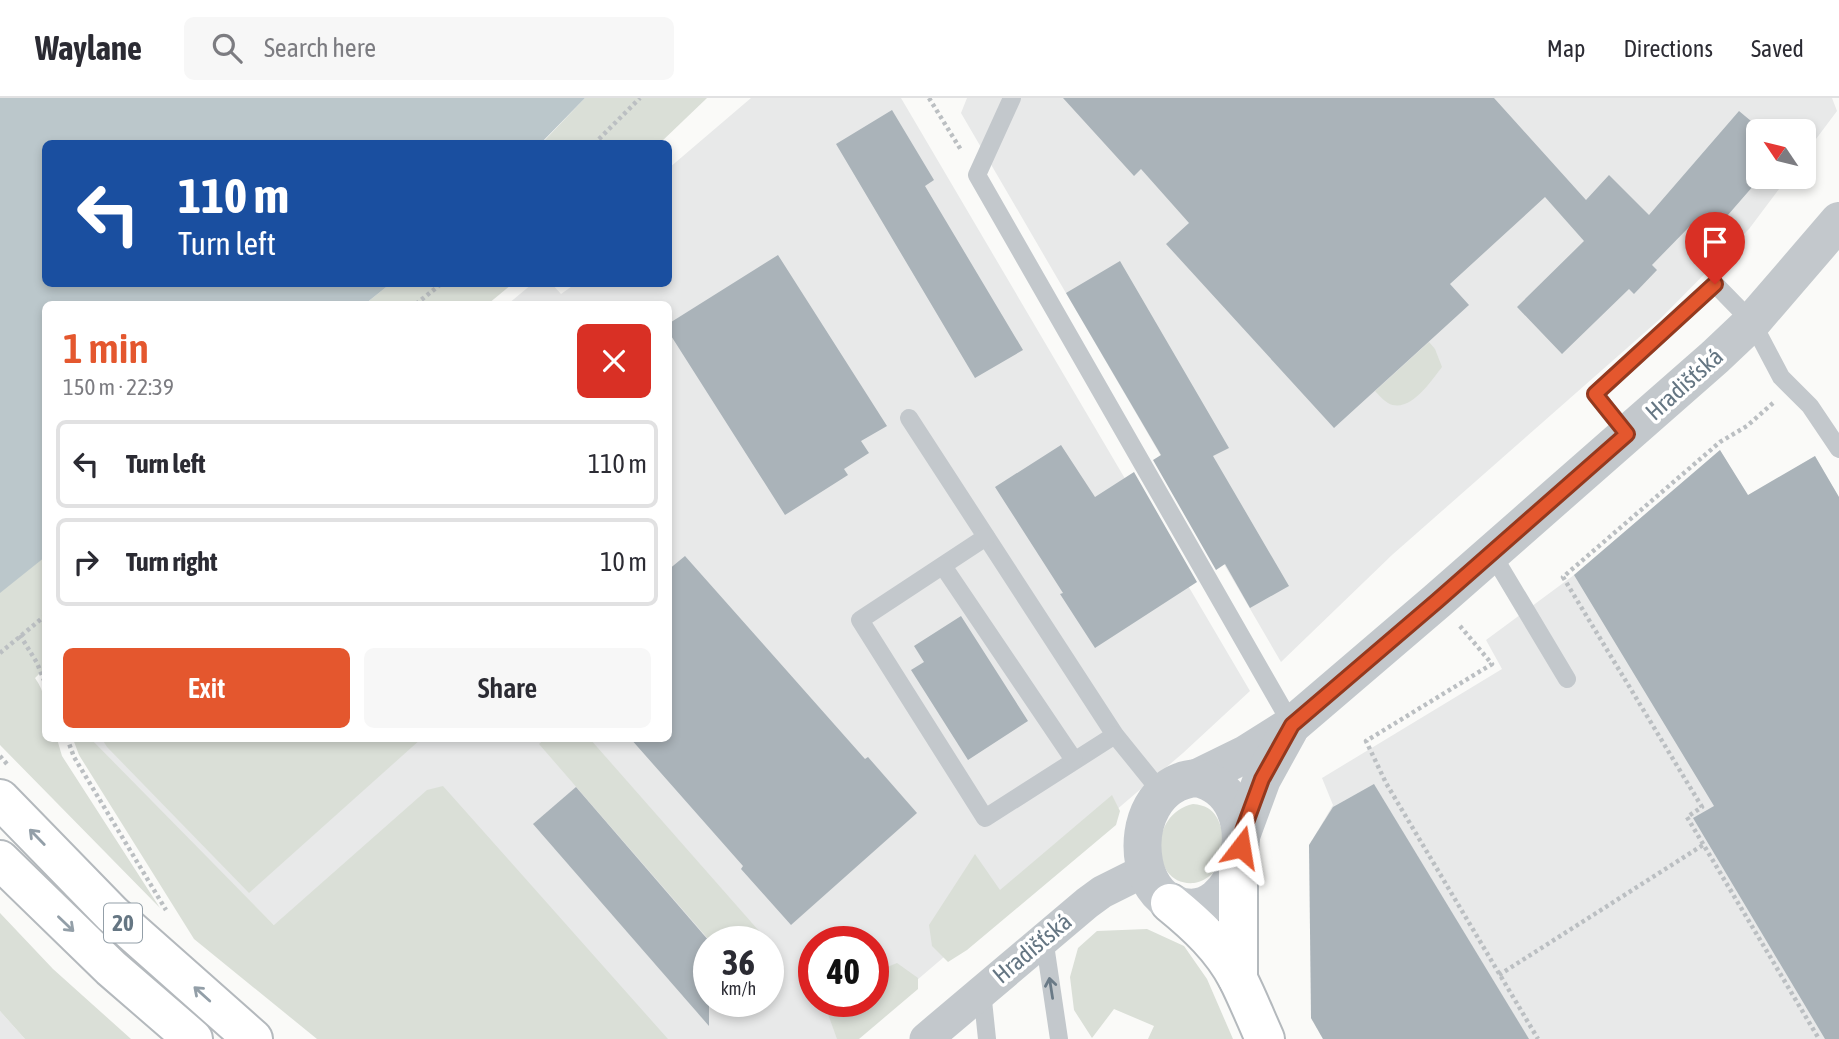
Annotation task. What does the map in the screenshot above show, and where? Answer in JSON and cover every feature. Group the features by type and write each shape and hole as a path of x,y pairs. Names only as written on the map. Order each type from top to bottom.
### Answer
{"highway":[{"name":"20","path":"5,783 112,914 253,1039"},
{"path":"1238,979 1240,849"},
{"name":"20","path":"0,860 111,968 193,1039"},
{"path":"1170,903 1197,925 1219,950 1238,979 1265,1039"}],"street":[{"name":"Hradišťská","path":"1162,793 1178,782 1197,778 1246,754 1292,725 1752,322 1839,221"},
{"name":"Hradišťská","path":"1170,903 1194,908 1213,901 1227,886 1234,874 1262,779 1292,725"},
{"path":"1197,778 1214,783 1226,794 1239,822 1240,849"},
{"path":"1162,793 1151,809 1144,829 1142,850 1146,870 1158,892 1170,903"},
{"name":"Hradišťská","path":"926,1039 1087,902 1146,870"}],"lane":[{"path":"1012,98 977,175 1292,725"},
{"path":"1627,434 1595,394 1715,284 1752,322 1781,377 1810,406 1839,449"},
{"path":"909,418 1115,735 1162,793"},
{"path":"986,537 860,620 985,818 1115,735"},
{"path":"1491,552 1567,679"},
{"path":"943,566 1074,760"},
{"path":"1044,938 1059,1039"},
{"path":"982,991 987,1039"}],"path":[{"path":"598,140 640,98"},
{"path":"929,98 977,175"},
{"path":"420,301 437,287"},
{"path":"1747,426 1720,442 1563,577 1702,807 1687,817 1819,1039"},
{"path":"0,653 42,618"},
{"path":"1465,631 1492,664 1366,741 1386,783 1538,1039"},
{"path":"20,635 42,675"},
{"path":"68,742 74,757 172,920"},
{"path":"0,756 5,783"},
{"path":"1499,975 1703,845"}],"shaded area":[{"path":"0,98 585,98 544,140 42,140 42,287 386,287 369,301 42,301 42,559 0,593"},
{"path":"585,98 707,98 663,140 545,140"},
{"path":"751,98 901,98 1250,691 1183,753 889,1004 889,926 798,926 798,1017 874,1017 848,1039 389,1039 114,766 94,742 672,742 672,301 512,301 528,287 555,287 561,294 571,287 672,287 672,165"},
{"path":"967,98 1832,98 1837,111 1816,139 1816,119 1746,119 1746,189 1779,189 1749,229 1660,319 1392,555 1281,662 961,113"},
{"path":"386,287 508,287 492,301 369,301"},
{"path":"1429,342 1442,367 1426,388 1411,401 1396,405 1386,402 1375,391"},
{"path":"1720,450 1748,497 1815,456 1839,498 1839,1039 1323,1039 1311,1018 1311,842 1333,805 1322,778 1502,669 1486,640 1574,575"},
{"path":"42,558 42,671 35,678 42,692 42,742 58,742 62,756 160,908 0,745 0,592"},
{"path":"74,742 94,742 274,925 427,790 443,786 668,1039 317,1039 194,939 79,755"},
{"path":"104,742 418,742 249,893"},
{"path":"593,742 755,926 697,926 539,744"},
{"path":"1112,795 1120,811 1116,825 967,950 948,962 932,946 929,925 975,854 1000,890"},
{"path":"1193,804 1213,812 1226,843 1213,873 1194,883 1180,881 1169,874 1160,849 1162,834 1168,821 1178,810"},
{"path":"0,913 53,969 131,1039 25,1039 0,1011"},
{"path":"1147,929 1184,946 1207,979 1233,1039 1148,1039 1154,1026 1114,1009 1092,1038 1074,1010 1070,977 1078,948 1097,931"},
{"path":"897,963 918,978 918,989 889,1014 889,966"},
{"path":"0,1011 25,1039 0,1039"},
{"path":"829,1017 885,1017 859,1039 837,1039"}],"building":[{"path":"1063,98 1494,98 1586,200 1609,175 1649,215 1739,111 1749,119 1746,119 1746,189 1751,189 1707,239 1691,225 1652,265 1657,270 1634,294 1629,289 1562,354 1517,307 1584,241 1545,197 1450,284 1469,305 1334,428 1166,244 1189,223 1141,169 1134,176"},
{"path":"892,110 934,180 925,186 1023,350 975,378 836,144"},
{"path":"778,255 887,426 861,441 869,453 844,469 848,475 785,515 672,337 672,321"},
{"path":"1120,261 1229,448 1213,456 1289,586 1250,608 1225,564 1216,570 1153,460 1161,455 1066,293"},
{"path":"1061,445 1095,497 1134,472 1197,582 1095,648 995,487"},
{"path":"1720,450 1748,495 1815,456 1839,497 1839,1039 1825,1039 1693,818 1714,806 1574,575"},
{"path":"685,556 865,759 868,757 917,813 791,925 634,742 672,742 672,567"},
{"path":"961,616 1028,721 968,760 911,670 924,662 914,646"},
{"path":"1374,784 1529,1039 1323,1039 1311,1018 1309,845 1333,807"},
{"path":"576,787 696,926 693,926 693,1008 533,824"},
{"path":"701,1017 709,1017 709,1026"}],"route":[{"path":"1241,847 1241,836 1262,779 1292,725 1627,434 1595,394 1715,284"}]}
